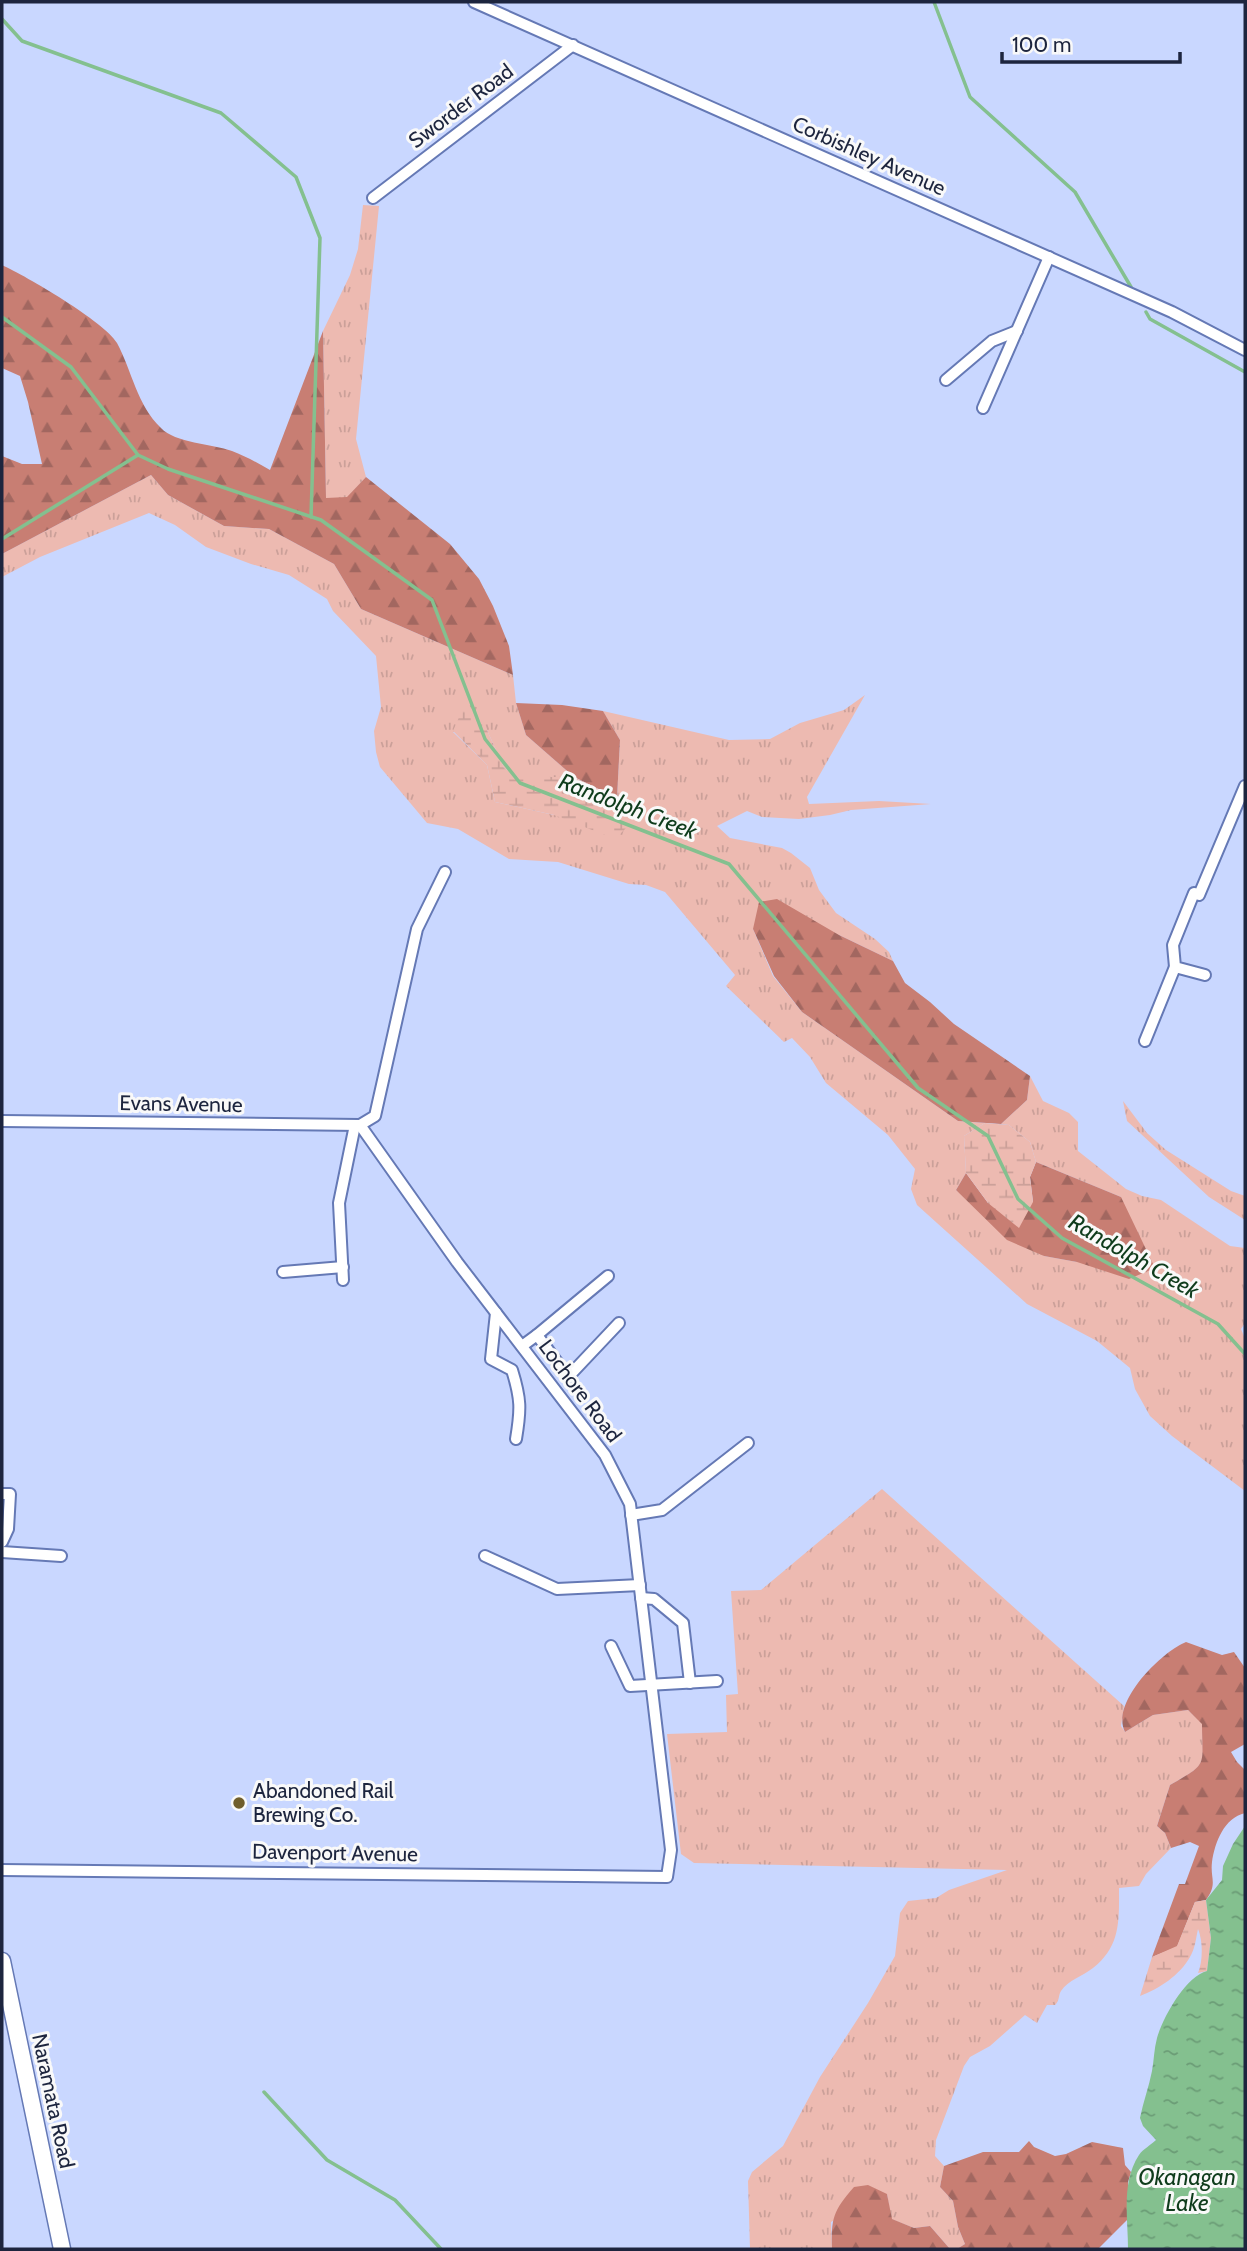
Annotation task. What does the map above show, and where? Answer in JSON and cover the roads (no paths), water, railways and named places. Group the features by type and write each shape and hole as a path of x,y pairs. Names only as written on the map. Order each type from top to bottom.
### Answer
{"main road":[{"name":"Naramata Road","path":"2,1961 62,2249"}],"street":[{"name":"Corbishley Avenue","path":"482,3 1171,312 1245,350"},
{"name":"Sworder Road","path":"373,198 573,45"},
{"path":"983,408 1049,257"},
{"path":"946,380 992,341 1017,331"},
{"path":"1145,1041 1175,967 1173,945 1245,786"},
{"path":"343,1280 339,1203 358,1125 375,1116 416,929 445,872"},
{"path":"1175,967 1205,975"},
{"name":"Evans Avenue","path":"2,1121 358,1125"},
{"name":"Lochore Road","path":"358,1125 457,1262 605,1455 630,1503 671,1850 667,1877"},
{"path":"283,1272 343,1267"},
{"path":"522,1346 608,1276"},
{"path":"496,1313 491,1359 512,1370 518,1388 522,1407 516,1439"},
{"path":"537,1335 568,1377 620,1323"},
{"path":"631,1515 662,1510 748,1443"},
{"path":"2,1494 10,1494 8,1529 2,1542"},
{"path":"2,1552 61,1556"},
{"path":"485,1556 557,1589 640,1585"},
{"path":"641,1598 654,1599 683,1623 690,1683"},
{"path":"611,1646 630,1686 717,1681"},
{"name":"Davenport Avenue","path":"2,1870 667,1877"}],"water":[{"name":"Okanagan Lake","path":"1245,1826 1245,2249 1128,2249 1127,2200 1130,2177 1139,2155 1156,2140 1143,2126 1140,2118 1151,2077 1157,2038 1164,2019 1184,1989 1199,1974 1207,1971 1211,1938 1206,1900 1222,1880 1223,1866"}],"waterway":[{"path":"934,2 970,97 1075,192 1131,287"},
{"path":"2,19 22,41 221,113 296,177 320,238 311,517"},
{"path":"1146,312 1150,319 1245,372"},
{"name":"Randolph Creek","path":"2,317 71,367 138,455 168,469 321,520 432,600 485,739 520,783 729,864 918,1088 988,1136 1018,1199 1062,1238 1218,1324 1245,1354"},
{"path":"2,539 138,455"},
{"path":"264,2092 327,2160 395,2200 441,2249"}],"place":[{"name":"Abandoned Rail Brewing Co.","path":"239,1803"}]}
